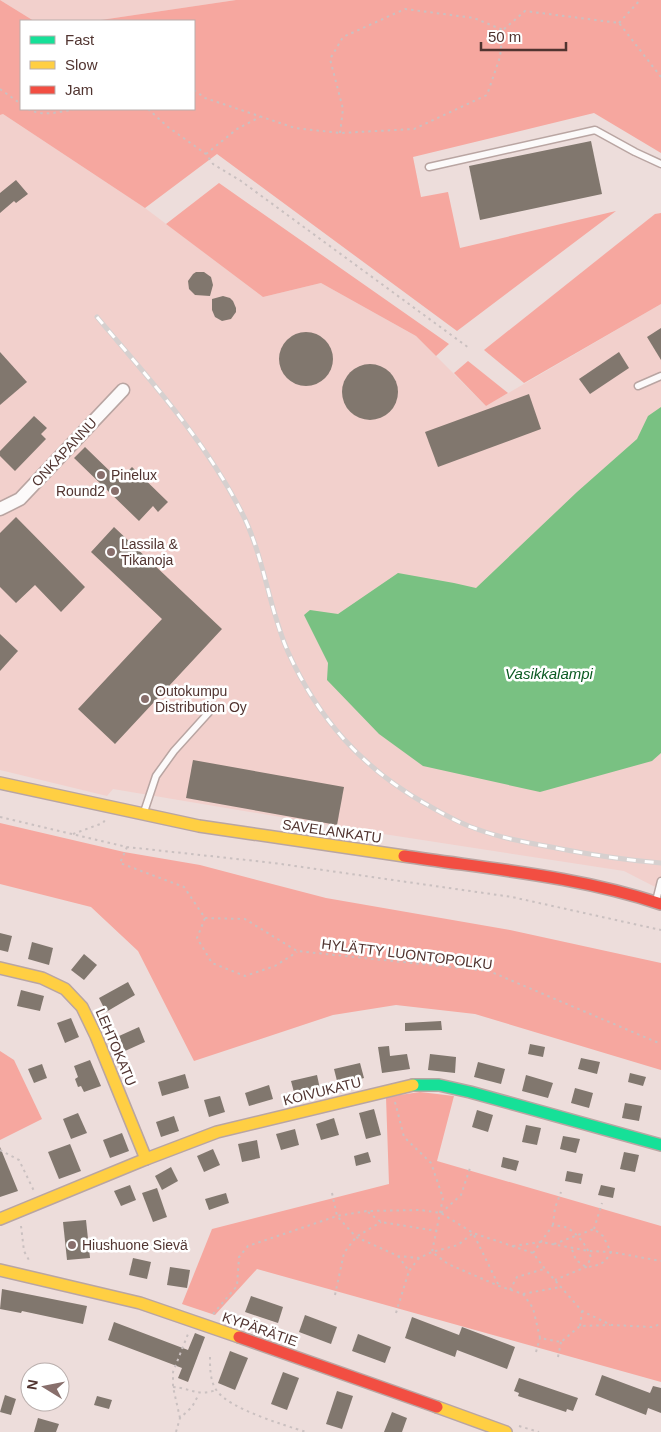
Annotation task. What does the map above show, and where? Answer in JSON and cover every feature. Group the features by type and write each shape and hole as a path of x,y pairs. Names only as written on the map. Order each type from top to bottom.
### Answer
{"street":[{"name":"ONKAPANNU","path":"0,509 20,499 123,390"},
{"name":"SAVELANKATU","path":"0,782 199,826 576,881 629,893 659,903"},
{"name":"LEHTOKATU","path":"0,968 42,978 65,989 82,1007 96,1036 146,1159"},
{"name":"KOIVUKATU","path":"0,1219 217,1132 410,1085 440,1085 661,1145"},
{"name":"KYPÄRÄTIE","path":"0,1270 140,1304 506,1432"}],"lane":[{"path":"429,167 595,130 661,164"},
{"path":"638,386 661,376"},
{"path":"144,815 156,776 174,751 211,710"},
{"path":"659,903 661,881"}],"path":[{"path":"619,23 640,0"},
{"path":"340,133 343,109 330,59 343,36 405,9 474,18 503,30"},
{"path":"195,91 205,98 295,128 340,133 414,129 487,95 500,57 503,30 525,10 579,19 619,23 661,77"},
{"path":"0,89 20,103"},
{"path":"30,110 33,112 58,113 70,110"},
{"path":"149,110 168,127 206,154 213,164 241,181 469,348"},
{"path":"206,154 238,129 260,117"},
{"path":"0,817 127,847 274,863 512,897 661,930"},
{"path":"127,847 120,863 184,887 205,918 197,938 212,963 245,976 275,966 297,951"},
{"name":"HYLÄTTY LUONTOPOLKU","path":"205,918 245,919 297,951 489,971 661,1044"},
{"path":"391,1090 404,1137 431,1163 443,1198 432,1252"},
{"path":"0,1150 19,1160 40,1202"},
{"path":"441,1213 461,1195 471,1165"},
{"path":"533,1253 553,1225 555,1208 561,1192"},
{"path":"332,1194 337,1216 356,1237 398,1256 419,1258"},
{"path":"594,1229 602,1203"},
{"path":"211,1316 237,1286 239,1256 248,1246 337,1216 367,1211 420,1210 441,1213 473,1233 533,1253 582,1311 611,1325"},
{"path":"19,1211 24,1251 32,1265"},
{"path":"367,1211 381,1222 437,1231"},
{"path":"336,1295 344,1253 356,1237 381,1222"},
{"path":"553,1225 566,1227 576,1235 589,1251 591,1258 586,1267"},
{"path":"554,1244 594,1229"},
{"path":"594,1229 603,1236 611,1252"},
{"path":"396,1313 409,1271 419,1258 432,1252 458,1245 473,1233"},
{"path":"473,1233 499,1286"},
{"path":"513,1246 541,1242 661,1261"},
{"path":"571,1247 576,1260 586,1267"},
{"path":"432,1252 448,1264 523,1294 561,1287"},
{"path":"556,1280 586,1267 596,1267 602,1264 611,1252"},
{"path":"398,1256 409,1271"},
{"path":"510,1290 517,1277 545,1269"},
{"path":"523,1294 533,1308 540,1338 536,1352"},
{"path":"580,1326 582,1311"},
{"path":"176,1432 180,1418 173,1387 173,1372 193,1321"},
{"path":"558,1356 560,1342 580,1326 652,1327 661,1324"},
{"path":"540,1338 560,1342"},
{"path":"210,1357 210,1372 216,1390 228,1401 266,1418 306,1432"},
{"path":"173,1387 184,1388 199,1394 216,1390"},
{"path":"180,1418 192,1407 199,1394"},
{"path":"519,1426 539,1432"}],"shaded area":[{"path":"0,0 236,0 101,20 32,20"},
{"path":"0,0 32,20 20,20 20,110 195,110 195,20 101,20 236,0 661,0 661,153 594,113 413,157 421,197 448,192 460,248 616,211 457,331 217,154 145,208 3,114 0,115"},
{"path":"3,114 145,208 263,297 321,283 416,336 486,406 661,304 661,890 624,871 364,831 113,789 107,796 0,770 0,115"},
{"path":"219,183 449,344 436,356 416,336 321,283 263,297 166,224"},
{"path":"661,213 661,304 524,383 484,350 655,214"},
{"path":"468,361 508,393 486,406 454,373"},
{"path":"0,823 124,852 200,865 326,898 510,930 661,963 661,1070 475,1014 396,1005 333,1015 194,1061 138,951 91,907 0,884"},
{"path":"0,1051 14,1060 42,1119 0,1140"},
{"path":"420,1092 454,1096 437,1161 661,1226 661,1382 257,1269 215,1315 182,1304 212,1229 389,1184 386,1097"}],"water":[{"name":"Vasikkalampi","path":"661,407 661,753 652,761 540,792 423,766 379,734 327,680 328,663 304,615 310,610 338,614 398,573 476,588 577,492 637,439 648,416"}],"building":[{"path":"591,141 602,194 480,220 469,166"},
{"path":"16,180 28,194 16,203 14,201 0,213 0,193"},
{"path":"196,272 204,272 211,277 213,285 210,296 195,295 189,289 188,281"},
{"path":"223,296 233,301 236,312 231,319 222,321 215,317 212,310 212,299"},
{"path":"661,328 661,360 647,337"},
{"path":"301,332 311,332 321,336 329,344 333,359 329,374 321,382 311,386 301,386 291,382 283,374 279,364 279,354 283,344 291,336"},
{"path":"0,352 27,382 0,405"},
{"path":"619,352 629,368 590,394 579,379"},
{"path":"364,364 376,364 386,368 394,376 398,392 394,408 386,416 376,420 364,420 354,416 346,408 342,398 342,386 346,376 354,368"},
{"path":"529,394 541,429 438,467 425,432"},
{"path":"34,416 47,428 41,434 46,439 15,471 0,456 0,451"},
{"path":"85,447 119,480 132,467 168,502 158,512 153,506 139,521 74,458"},
{"path":"16,517 85,587 61,612 35,585 16,603 0,587 0,533"},
{"path":"114,527 222,629 115,744 78,709 162,619 91,552"},
{"path":"0,634 18,651 0,671"},
{"path":"193,760 344,787 337,825 186,798"},
{"path":"0,933 12,936 8,952 0,950"},
{"path":"32,942 53,948 49,965 28,959"},
{"path":"84,954 97,965 84,980 71,970"},
{"path":"128,982 135,995 106,1012 99,998"},
{"path":"21,990 44,996 40,1011 17,1006"},
{"path":"71,1018 79,1037 65,1043 57,1023"},
{"path":"441,1021 442,1030 405,1031 405,1023"},
{"path":"139,1027 145,1042 125,1051 119,1036"},
{"path":"530,1044 545,1047 543,1057 528,1054"},
{"path":"389,1046 390,1056 407,1054 410,1069 382,1073 378,1047"},
{"path":"430,1054 456,1057 455,1073 428,1070"},
{"path":"581,1058 600,1062 597,1074 578,1069"},
{"path":"90,1060 101,1086 84,1092 81,1086 78,1087 75,1079 78,1077 74,1066"},
{"path":"478,1062 505,1069 501,1084 474,1077"},
{"path":"360,1063 364,1078 338,1085 334,1069"},
{"path":"42,1064 47,1078 34,1083 28,1069"},
{"path":"630,1073 646,1077 643,1086 628,1082"},
{"path":"185,1074 189,1088 162,1096 158,1082"},
{"path":"317,1075 320,1089 295,1096 291,1081"},
{"path":"526,1075 553,1083 548,1098 522,1091"},
{"path":"269,1085 273,1099 249,1106 245,1093"},
{"path":"575,1088 593,1093 589,1108 571,1103"},
{"path":"220,1096 225,1112 209,1117 204,1100"},
{"path":"625,1103 642,1106 639,1121 622,1118"},
{"path":"374,1109 381,1135 366,1139 359,1113"},
{"path":"477,1110 493,1115 488,1132 472,1127"},
{"path":"78,1113 87,1133 71,1139 63,1119"},
{"path":"174,1116 179,1131 161,1137 156,1122"},
{"path":"334,1118 339,1135 321,1140 316,1124"},
{"path":"526,1125 541,1128 537,1145 522,1142"},
{"path":"295,1129 299,1145 281,1150 276,1134"},
{"path":"122,1133 129,1151 110,1158 103,1140"},
{"path":"563,1136 580,1139 576,1153 560,1149"},
{"path":"257,1140 260,1158 242,1162 238,1144"},
{"path":"70,1144 81,1171 59,1179 48,1152"},
{"path":"0,1147 18,1191 0,1197"},
{"path":"213,1149 220,1165 204,1172 197,1156"},
{"path":"368,1152 371,1162 356,1166 354,1156"},
{"path":"624,1152 639,1155 635,1172 620,1169"},
{"path":"503,1157 519,1161 516,1171 501,1167"},
{"path":"171,1167 178,1181 162,1190 155,1176"},
{"path":"567,1171 583,1174 581,1184 565,1181"},
{"path":"130,1185 136,1200 121,1206 114,1191"},
{"path":"601,1185 615,1188 613,1198 598,1195"},
{"path":"157,1188 167,1217 153,1222 142,1193"},
{"path":"226,1193 229,1203 209,1210 205,1199"},
{"path":"86,1220 90,1258 67,1260 63,1222"},
{"path":"133,1258 151,1262 147,1279 129,1275"},
{"path":"170,1267 190,1270 187,1288 167,1285"},
{"path":"2,1289 87,1306 83,1324 22,1311 21,1313 0,1309"},
{"path":"251,1296 283,1307 278,1323 245,1312"},
{"path":"305,1315 337,1327 331,1344 299,1332"},
{"path":"412,1317 459,1335 462,1327 515,1347 507,1369 457,1350 455,1357 405,1338"},
{"path":"114,1322 188,1350 195,1333 205,1337 188,1382 178,1378 182,1368 108,1340"},
{"path":"358,1334 391,1347 385,1363 352,1351"},
{"path":"230,1351 248,1358 235,1390 218,1383"},
{"path":"283,1372 299,1378 287,1410 271,1404"},
{"path":"602,1375 650,1393 653,1386 661,1388 661,1413 648,1408 646,1415 595,1395"},
{"path":"519,1378 578,1398 573,1411 567,1409 566,1412 518,1396 519,1393 514,1391"},
{"path":"337,1391 353,1396 342,1429 326,1424"},
{"path":"5,1395 16,1399 11,1415 0,1412"},
{"path":"97,1396 112,1400 109,1409 94,1405"},
{"path":"392,1412 407,1418 402,1432 384,1432"},
{"path":"38,1418 59,1424 56,1432 34,1432"}],"railway":[{"path":"97,317 175,410 226,485 249,528 261,563 275,617 288,652 313,698 344,739 361,757 401,789 467,826 515,840 582,853 661,863"}],"traffic: fast":[{"path":"413,1085 439,1085 470,1092 661,1145"}],"traffic: slow":[{"path":"0,783 199,826 404,856"},
{"path":"0,968 42,978 65,989 82,1007 96,1036 146,1159"},
{"path":"0,1219 217,1132 413,1085"},
{"path":"0,1270 140,1303 239,1337"},
{"path":"437,1407 506,1432"}],"traffic: jam":[{"path":"404,856 566,880 630,894 661,904"},
{"path":"239,1337 437,1407"}],"place":[{"name":"Pinelux","path":"101,475"},
{"name":"Round2","path":"115,491"},
{"name":"Lassila & Tikanoja","path":"111,552"},
{"name":"Outokumpu Distribution Oy","path":"145,699"},
{"name":"Hiushuone Sievä","path":"72,1245"}]}
